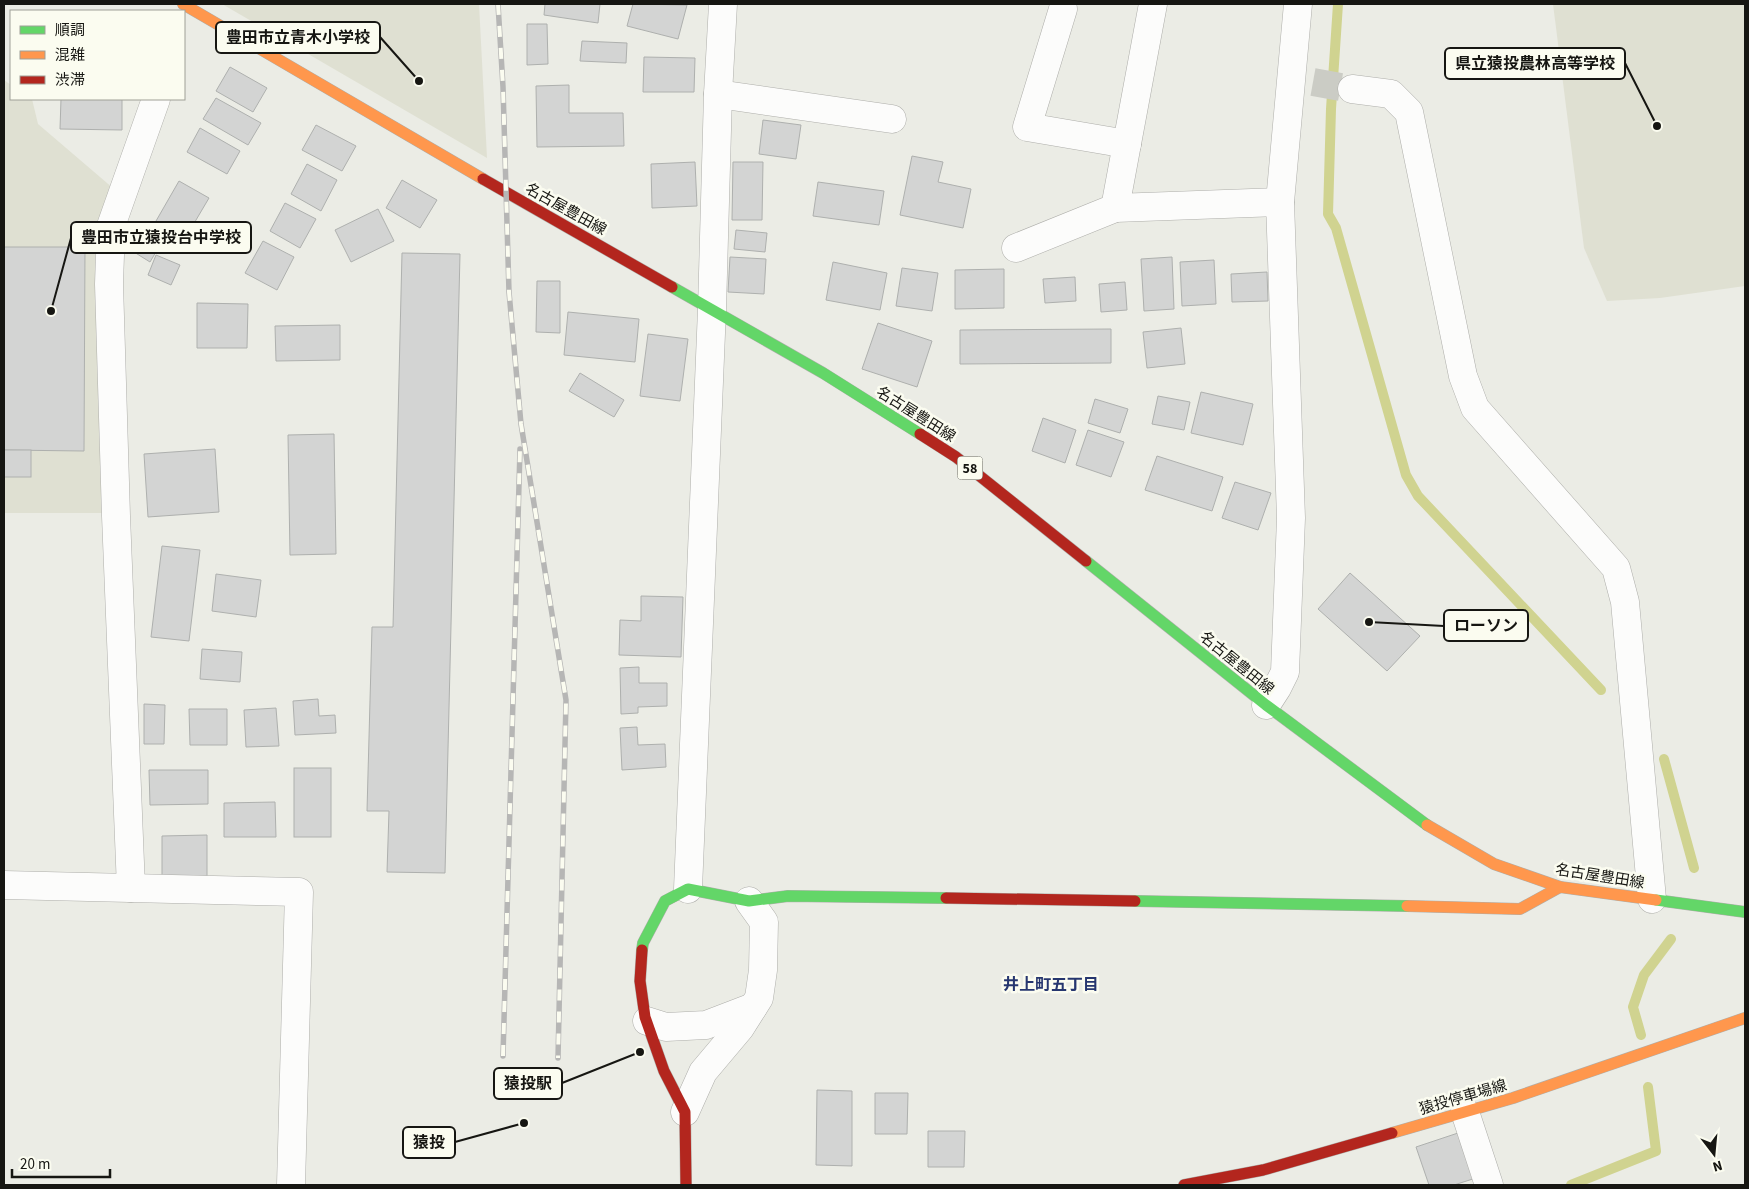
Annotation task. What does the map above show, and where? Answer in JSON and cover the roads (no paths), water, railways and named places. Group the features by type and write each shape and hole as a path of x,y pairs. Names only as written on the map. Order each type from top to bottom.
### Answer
{"main road":[{"name":"名古屋豊田線","path":"185,11 823,372 956,457 1266,704 1430,827 1494,864 1560,887 1745,912"},
{"path":"690,1185 685,1112 664,1071 647,1021 640,981 643,943 665,901 688,889 749,901 788,896 1334,904 1520,909 1560,887"},
{"name":"猿投停車場線","path":"1184,1185 1263,1178 1513,1098 1745,1018"}],"street":[{"path":"688,889 723,4"},
{"path":"1115,208 1153,4"},
{"path":"1266,704 1285,672 1291,518 1280,202 1302,81 1298,4"},
{"path":"1063,10 1027,127 1127,144"},
{"path":"1352,89 1391,94 1409,112 1463,376 1475,408 1616,568 1625,602 1652,899"},
{"path":"718,94 892,119"},
{"path":"131,888 109,284 112,226 156,100"},
{"path":"1016,248 1115,208 1280,202"},
{"path":"4,885 299,892 291,1185"},
{"path":"685,1112 704,1072 740,1028 759,998 763,970 764,922 749,901"},
{"path":"647,1021 666,1027 706,1025 753,1007"},
{"path":"1465,1112 1489,1185"}],"waterway":[{"path":"1338,4 1331,109 1328,214 1336,228 1406,475 1418,496 1601,690"},
{"path":"1664,759 1694,868"},
{"path":"1641,1035 1633,1007 1644,975 1671,939"},
{"path":"1571,1185 1656,1151 1648,1087"}],"tunnel":[{"path":"1313,82 1352,89"}],"railway":[{"path":"498,4 503,87 509,292 521,424 566,700 558,1058"},
{"path":"503,1056 520,449"}],"place":[{"name":"豊田市立青木小学校","path":"419,81"},
{"name":"県立猿投農林高等学校","path":"1657,126"},
{"name":"豊田市立猿投台中学校","path":"51,311"},
{"name":"ローソン","path":"1369,622"},
{"name":"猿投駅","path":"640,1052"},
{"name":"猿投","path":"524,1123"}],"district":[{"name":"井上町五丁目","path":"1051,984"}]}
